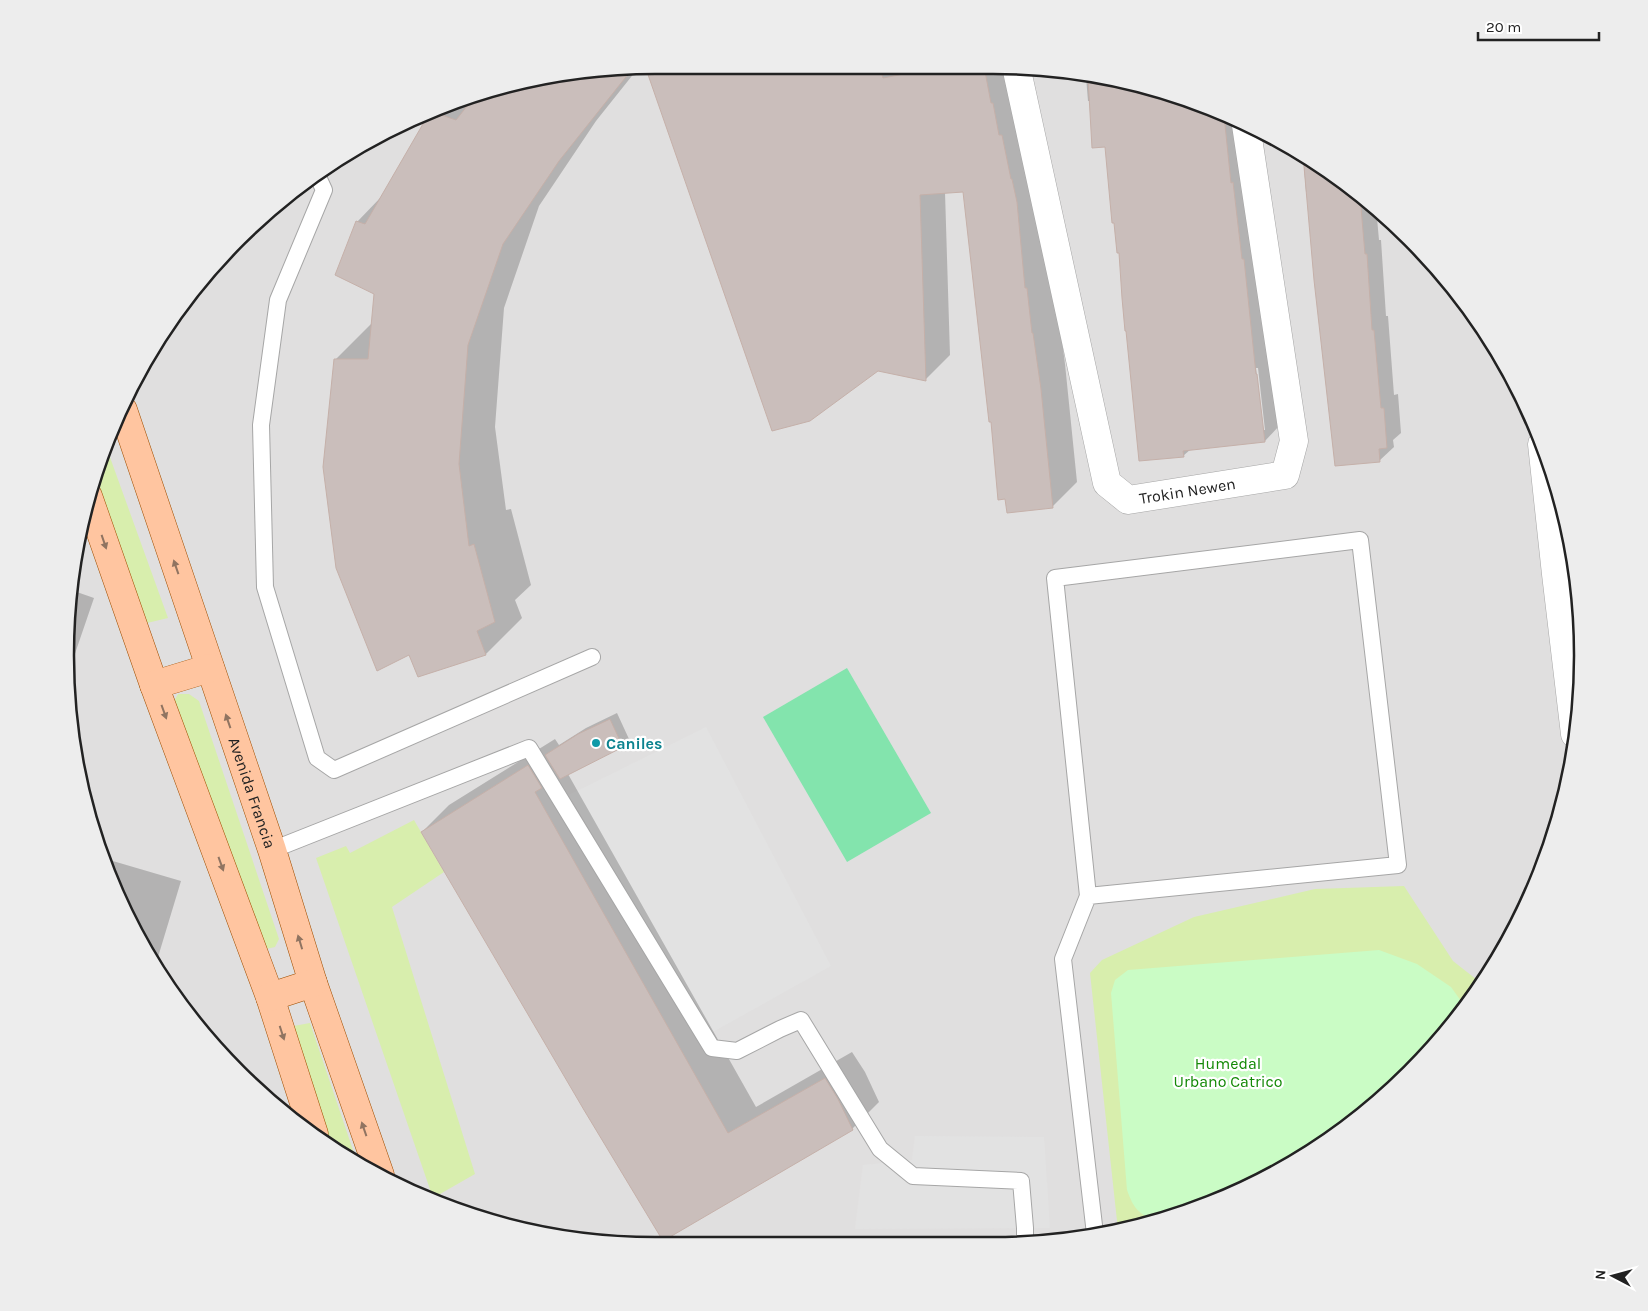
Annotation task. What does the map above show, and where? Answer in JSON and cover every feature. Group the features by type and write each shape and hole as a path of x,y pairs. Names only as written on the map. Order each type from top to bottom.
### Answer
{"main road":[{"name":"Avenida Francia","path":"125,417 272,850 313,983 377,1166"},
{"path":"93,510 154,685 270,997 311,1124"},
{"path":"154,685 210,668"},
{"path":"270,997 313,983"}],"street":[{"name":"Trokin Newen","path":"1018,75 1107,483 1128,500 1285,475 1294,441 1247,133"},
{"path":"1552,500 1566,573 1573,695"}],"lane":[{"path":"320,181 324,190 278,300 261,424 265,587 318,758 334,770 592,657"},
{"path":"1088,896 1398,864 1360,540 1055,578 1088,896 1064,959 1095,1228"},
{"path":"272,850 529,748 712,1048 737,1051 801,1020 880,1149 913,1176 1021,1181 1025,1236"}],"shaded area":[{"path":"617,75 1031,75 1106,85 1143,94 1215,118 1250,134 1316,172 1347,194 1404,244 1454,301 1476,332 1514,398 1530,433 1554,505 1563,542 1573,617 1574,656 1573,694 1563,769 1554,806 1530,878 1514,913 1476,979 1454,1010 1404,1067 1347,1117 1316,1139 1250,1177 1215,1193 1143,1217 1106,1226 1068,1232 1031,1236 993,1237 656,1237 617,1236 580,1232 542,1226 505,1217 433,1193 398,1177 332,1139 301,1117 244,1067 194,1010 172,979 134,913 118,878 105,842 85,769 75,694 75,617 85,542 105,469 118,433 134,398 172,332 218,272 272,218 332,172 398,134 433,118 469,105 542,85"},
{"path":"706,727 831,966 711,1033 569,795"},
{"path":"915,1136 1044,1137 1050,1228 855,1229 863,1165 912,1160"}],"green space":[{"path":"110,456 168,618 147,623 99,487"},
{"path":"847,668 931,813 847,862 763,717"},
{"path":"178,694 189,694 199,701 279,939 275,947 266,949 171,707"},
{"path":"414,820 444,872 392,907 475,1174 438,1195 431,1192 316,858 346,846 350,853"},
{"name":"Humedal Urbano Catrico","path":"1404,886 1453,961 1476,979 1454,1010 1404,1067 1347,1117 1316,1139 1250,1177 1215,1193 1179,1206 1117,1223 1090,973 1102,960 1194,917 1315,889"},
{"name":"Humedal Urbano Catrico","path":"1379,950 1417,964 1451,987 1461,1001 1430,1039 1404,1067 1347,1117 1316,1139 1250,1177 1215,1193 1146,1216 1132,1202 1127,1190 1111,993 1115,980 1128,970"},
{"path":"310,1023 354,1152 323,1133 288,1027"}],"building":[{"path":"648,74 882,74 883,78 904,74 986,74 991,103 993,103 999,135 1002,135 1017,202 1025,288 1027,288 1041,389 1053,508 1007,513 1005,499 998,500 991,422 989,422 963,192 920,195 926,381 878,371 810,421 772,431"},
{"path":"628,75 559,161 503,244 468,345 459,464 469,546 474,544 495,622 477,631 486,655 418,677 409,655 377,671 336,568 323,467 334,359 368,359 374,294 335,275 356,221 365,224 424,122 442,115 456,120 467,106 505,94 542,85 580,79"},
{"path":"1088,82 1143,94 1225,122 1231,183 1233,182 1242,259 1244,259 1265,442 1183,451 1184,457 1139,461 1119,253 1117,253 1114,223 1112,223 1105,147 1092,148"},
{"path":"1304,165 1361,205 1365,254 1367,254 1372,330 1374,330 1381,408 1384,408 1387,448 1379,449 1380,462 1335,466 1314,280"},
{"name":"Caniles","path":"610,719 623,747 560,779 545,755 578,734"},
{"path":"528,765 542,788 535,792 728,1133 825,1078 853,1130 670,1237 661,1237 421,832"}],"place":[{"name":"Caniles","path":"596,743"}]}
